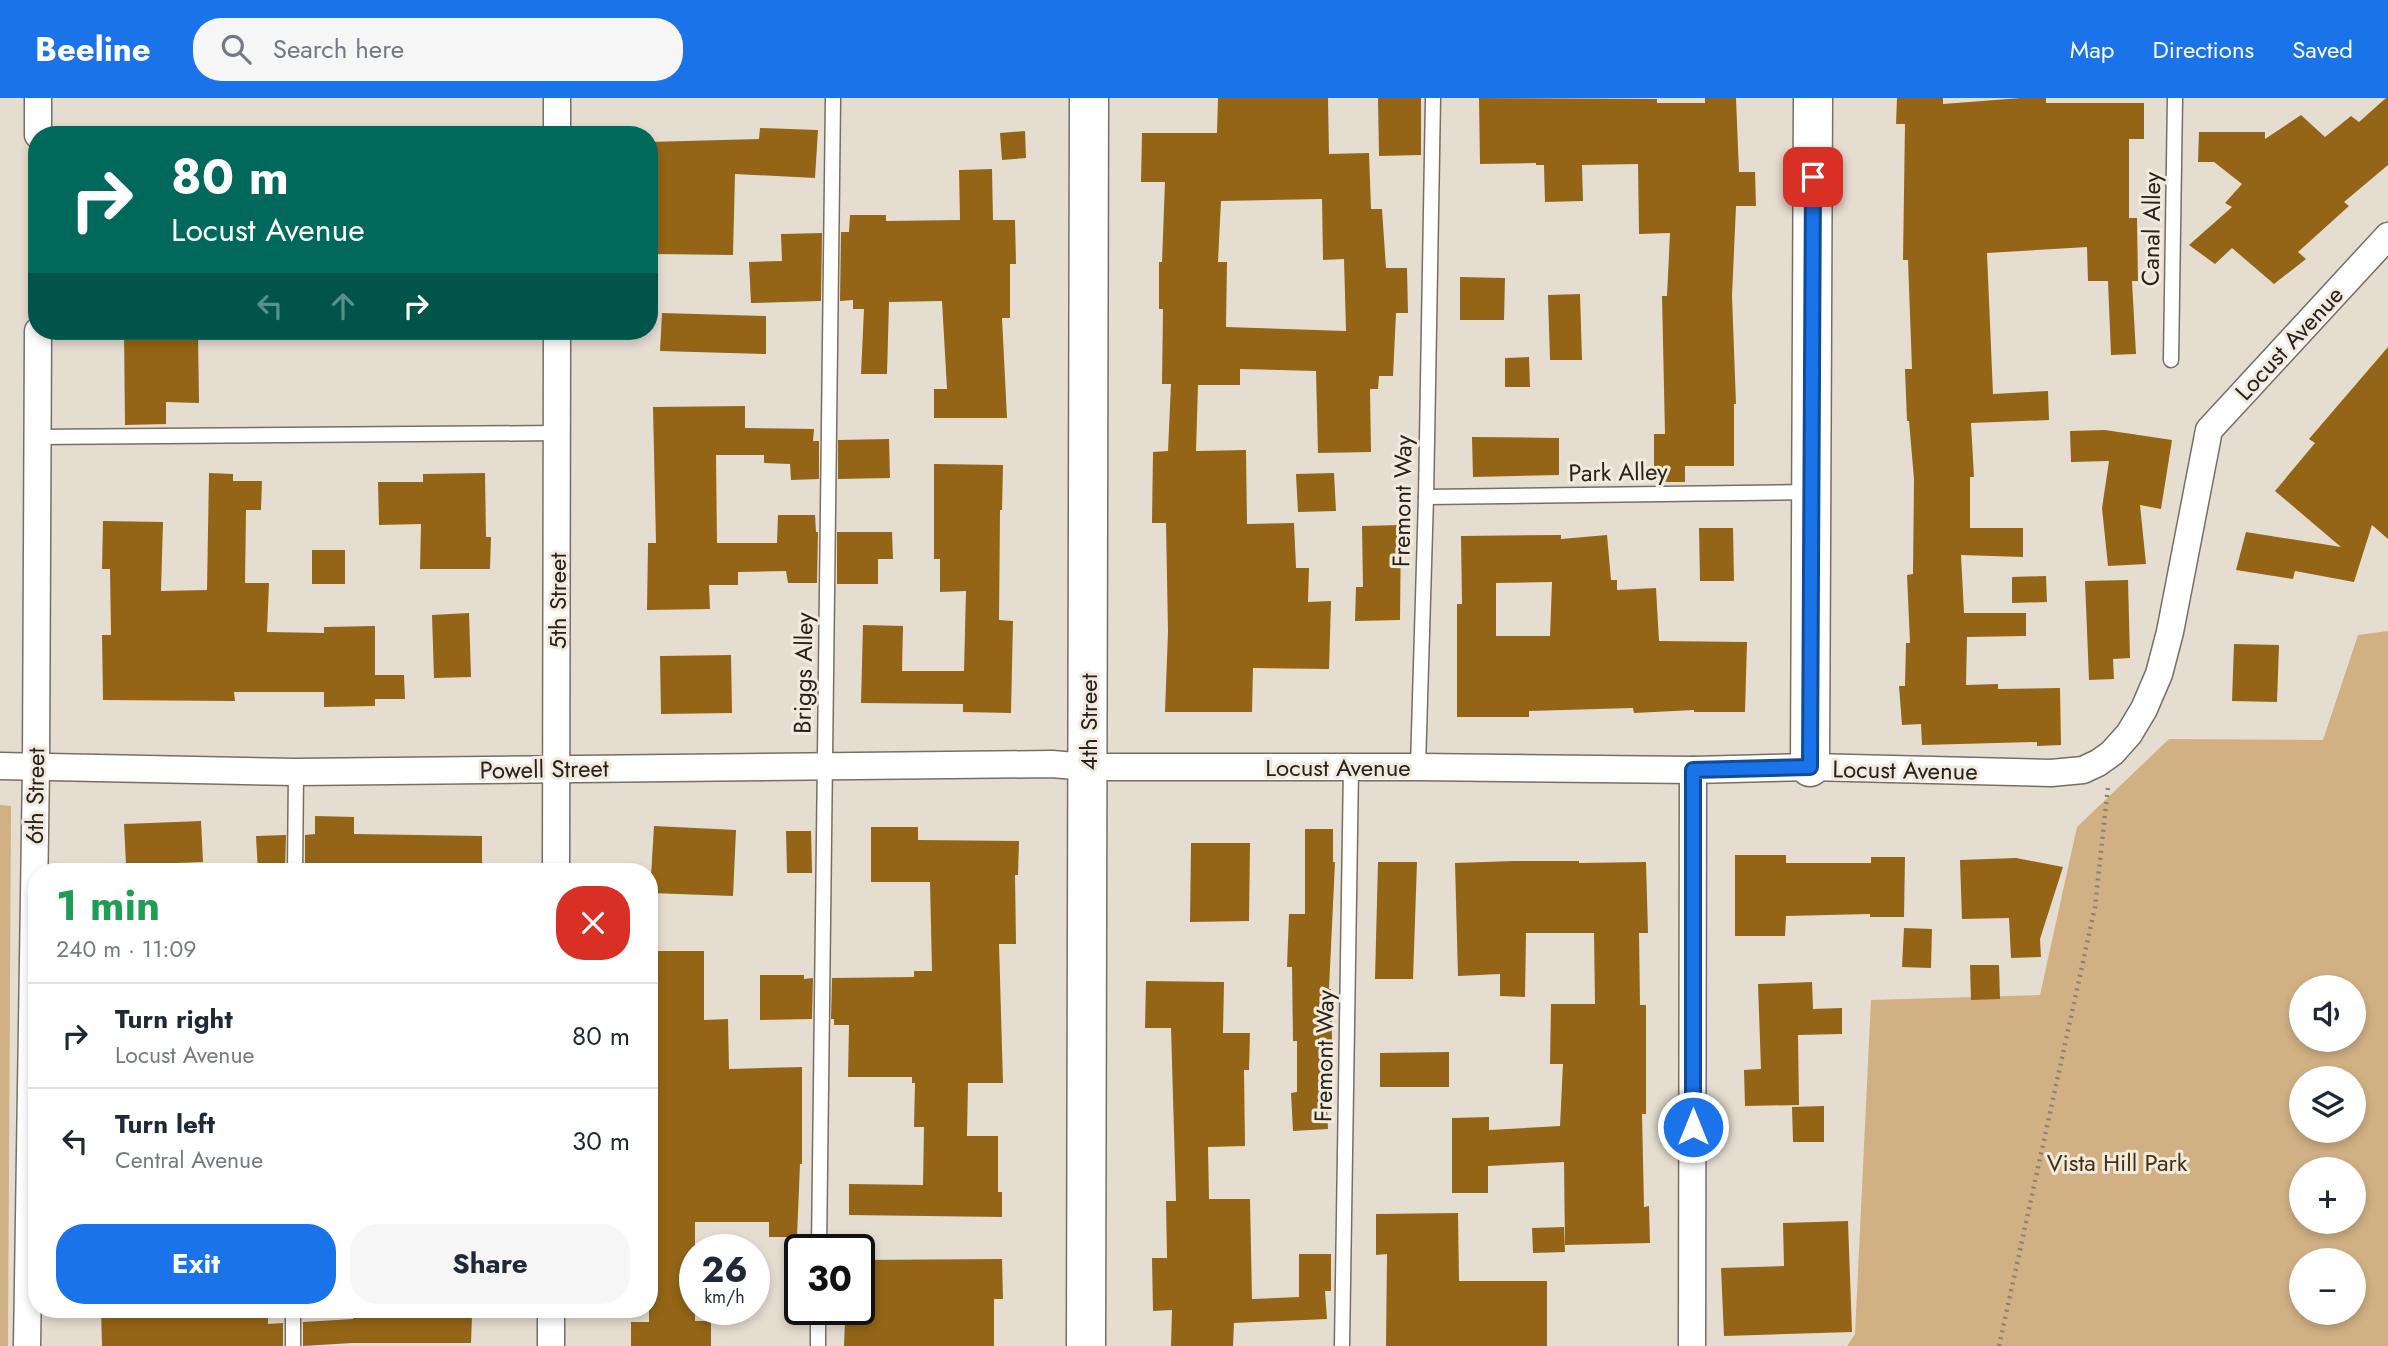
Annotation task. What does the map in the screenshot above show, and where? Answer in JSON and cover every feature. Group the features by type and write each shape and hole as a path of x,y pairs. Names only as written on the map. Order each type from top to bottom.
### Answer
{"main road":[{"name":"4th Street","path":"1086,1346 1089,98"},
{"path":"1810,767 1813,98"}],"street":[{"path":"38,98 38,126"},
{"path":"557,98 557,126"},
{"name":"Locust Avenue","path":"1087,767 1693,770 1810,767 2051,773 2084,770 2112,753 2129,734 2144,709 2159,674 2170,632 2209,430 2388,236"},
{"name":"6th Street","path":"35,863 38,340"},
{"name":"5th Street","path":"556,863 557,340"},
{"name":"Powell Street","path":"0,766 296,772 1052,764 1087,767"},
{"path":"1692,1346 1693,770"},
{"name":"6th Street","path":"27,1346 28,1282"},
{"path":"551,1318 551,1346"}],"lane":[{"name":"Briggs Alley","path":"819,1234 833,98"},
{"name":"Fremont Way","path":"1418,767 1433,98"},
{"name":"Canal Alley","path":"2171,360 2175,98"},
{"path":"37,437 557,433"},
{"name":"Park Alley","path":"1426,497 1810,492"},
{"name":"Fremont Way","path":"1342,1346 1351,767"},
{"path":"295,863 296,772"},
{"path":"293,1318 293,1346"},
{"path":"818,1325 818,1346"}],"path":[{"path":"1999,1346 2095,907 2112,753"}],"green space":[{"name":"Vista Hill Park","path":"2388,631 2388,1346 1847,1346 1855,1334 1871,1000 2040,995 2077,827 2169,739 2323,740 2358,635"},
{"path":"0,805 11,806 8,1346 0,1346"}],"building":[{"path":"1218,98 1328,98 1329,154 1369,153 1371,209 1382,209 1386,268 1407,268 1408,313 1396,313 1393,376 1379,376 1378,389 1370,389 1371,452 1318,453 1316,371 1240,369 1240,385 1198,385 1196,451 1246,450 1247,524 1294,523 1296,568 1309,568 1308,602 1331,601 1329,669 1253,668 1252,712 1165,712 1168,632 1166,523 1152,523 1153,452 1168,451 1171,384 1162,384 1163,309 1159,309 1159,262 1162,262 1165,182 1141,182 1142,133 1217,133","holes":["1322,199 1323,260 1344,259 1346,331 1226,327 1227,262 1218,262 1221,201"]},
{"path":"1378,98 1421,98 1421,155 1379,156"},
{"path":"1479,98 1657,99 1657,103 1705,103 1705,98 1736,98 1739,172 1755,172 1756,206 1736,206 1732,296 1736,404 1734,466 1685,466 1685,482 1654,482 1654,434 1665,434 1662,296 1667,296 1670,233 1639,234 1638,164 1582,165 1583,201 1545,202 1544,165 1480,164"},
{"path":"1897,98 1943,98 1943,104 2021,98 2046,98 2046,103 2144,103 2144,139 2129,139 2129,218 2137,218 2138,281 2132,281 2136,354 2111,355 2108,281 2088,281 2087,247 1987,253 1993,394 2048,391 2049,420 1971,423 1974,477 1970,477 1970,528 2023,528 2023,557 1961,555 1964,613 2026,613 2026,636 1967,637 1966,685 1998,684 1998,689 2060,688 2061,745 2037,746 2037,742 1922,745 1921,724 1902,725 1899,686 1905,686 1906,643 1910,643 1907,575 1913,574 1914,479 1907,421 1905,369 1912,369 1908,260 1903,260 1905,124 1896,124"},
{"path":"2386,98 2388,165 2344,202 2349,206 2298,252 2306,259 2274,284 2232,248 2215,264 2189,245 2232,207 2225,203 2242,184 2214,162 2198,162 2199,132 2265,132 2265,139 2301,115 2325,137 2351,116 2359,122"},
{"path":"760,128 818,130 815,178 735,174 733,255 658,254 658,142 759,139"},
{"path":"1025,131 1026,158 1002,160 1000,133"},
{"path":"992,169 993,220 1015,220 1016,264 1010,264 1010,318 1002,318 1007,418 934,418 934,389 947,389 942,301 889,302 887,374 861,374 864,309 853,309 853,300 840,301 841,232 849,232 850,215 886,215 886,221 960,220 959,170"},
{"path":"822,233 821,301 751,303 749,262 782,261 781,234"},
{"path":"1460,277 1505,278 1504,320 1460,320"},
{"path":"1580,294 1582,360 1550,360 1548,295"},
{"path":"662,313 766,316 766,354 660,351"},
{"path":"124,340 198,340 199,403 166,402 166,424 125,425"},
{"path":"2388,347 2388,539 2372,525 2354,582 2295,571 2293,579 2236,570 2246,532 2341,547 2275,491 2315,443 2309,439"},
{"path":"1529,357 1530,387 1505,387 1505,358"},
{"path":"745,406 745,428 814,429 813,441 819,441 819,479 791,480 790,464 764,463 764,455 716,455 717,543 777,543 778,515 815,515 818,532 817,583 788,583 786,571 738,572 738,585 709,585 710,609 647,610 648,543 656,543 653,407"},
{"path":"2105,430 2172,440 2161,509 2140,505 2146,564 2108,566 2102,508 2109,461 2071,462 2070,431"},
{"path":"1472,437 1559,438 1559,475 1473,477"},
{"path":"889,439 890,478 838,479 838,440"},
{"path":"934,464 1003,465 999,620 1013,621 1011,713 963,712 963,704 861,703 863,625 903,626 902,671 964,671 966,591 940,592 940,559 934,559"},
{"path":"209,473 233,474 233,481 262,481 261,510 246,510 245,583 269,583 267,632 324,633 324,627 375,626 375,675 404,675 405,699 375,699 375,706 324,707 324,692 234,692 235,701 103,700 102,635 111,635 110,569 102,569 103,521 163,522 161,591 207,590"},
{"path":"485,473 486,537 491,537 490,569 420,569 421,524 379,525 378,482 423,482 423,474"},
{"path":"1334,473 1336,511 1298,512 1296,474"},
{"path":"1401,525 1400,620 1355,621 1356,587 1363,587 1362,526"},
{"path":"1699,528 1733,528 1734,581 1700,581"},
{"path":"837,532 892,532 893,559 878,559 878,584 837,584"},
{"path":"1561,535 1561,539 1607,535 1611,580 1617,580 1617,590 1656,588 1659,641 1747,642 1745,712 1694,710 1634,713 1633,708 1529,711 1529,717 1457,717 1457,604 1462,604 1461,536","holes":["1552,582 1550,636 1496,636 1496,583"]},
{"path":"312,550 345,550 345,584 312,584"},
{"path":"2046,576 2047,602 2012,603 2012,577"},
{"path":"2128,580 2130,658 2113,659 2114,679 2089,680 2085,581"},
{"path":"469,613 471,677 434,678 432,615"},
{"path":"2234,644 2279,645 2277,702 2232,701"},
{"path":"731,655 732,713 661,714 660,656"},
{"path":"315,816 354,817 354,834 482,836 482,863 305,863 305,835 315,834"},
{"path":"201,821 203,862 126,863 124,824"},
{"path":"654,826 736,830 733,896 658,893 658,863 652,863"},
{"path":"871,827 918,827 918,840 1019,841 1018,875 1015,875 1016,944 999,944 1003,1083 968,1083 967,1136 998,1136 998,1192 1002,1192 1002,1217 849,1215 849,1184 923,1185 924,1127 914,1127 915,1083 912,1083 912,1077 848,1077 849,1025 834,1025 834,1019 831,1019 832,978 914,977 914,971 932,971 930,882 871,882"},
{"path":"1305,829 1333,829 1335,862 1329,989 1332,1040 1329,1040 1330,1084 1326,1084 1328,1129 1293,1131 1291,1093 1297,1092 1297,1041 1293,1041 1292,967 1287,967 1289,914 1305,914"},
{"path":"786,831 811,831 812,873 787,873"},
{"path":"286,835 285,863 258,863 256,836"},
{"path":"1191,843 1250,843 1249,921 1190,922"},
{"path":"1735,855 1786,855 1786,863 1871,863 1871,857 1905,857 1904,917 1870,917 1870,914 1786,916 1785,936 1735,936"},
{"path":"2016,858 2063,867 2040,939 2041,957 2011,958 2009,918 1962,919 1960,860"},
{"path":"1378,862 1417,862 1413,979 1375,979"},
{"path":"1646,862 1648,933 1639,933 1640,1005 1646,1005 1646,1114 1642,1114 1644,1207 1649,1206 1650,1243 1565,1245 1564,1162 1488,1166 1488,1193 1452,1193 1452,1118 1489,1117 1489,1130 1560,1126 1563,1064 1550,1064 1551,1004 1595,1004 1594,933 1526,933 1525,997 1500,996 1500,974 1458,976 1455,863"},
{"path":"1904,928 1932,929 1931,968 1902,967"},
{"path":"658,951 704,951 704,1020 728,1019 729,1069 802,1067 802,1164 797,1234 770,1237 769,1222 695,1222 695,1234 679,1234 679,1325 711,1325 711,1346 631,1346 631,1322 649,1322 649,1318 658,1318"},
{"path":"1970,965 1999,965 2000,999 1971,1000"},
{"path":"760,975 804,975 804,979 813,978 812,1019 760,1020"},
{"path":"1146,981 1224,982 1223,1033 1250,1033 1249,1070 1244,1070 1245,1146 1208,1147 1209,1199 1250,1199 1252,1299 1299,1297 1299,1254 1331,1254 1331,1291 1325,1291 1327,1319 1234,1323 1233,1346 1171,1346 1172,1310 1153,1311 1152,1258 1167,1258 1166,1201 1176,1201 1171,1028 1145,1028"},
{"path":"1812,982 1813,1009 1842,1008 1842,1034 1798,1035 1799,1105 1745,1106 1744,1070 1761,1069 1758,984"},
{"path":"1449,1052 1449,1087 1380,1087 1380,1053"},
{"path":"1824,1106 1824,1142 1793,1142 1792,1107"},
{"path":"1458,1213 1459,1281 1547,1281 1547,1346 1386,1346 1387,1254 1376,1255 1376,1214"},
{"path":"1848,1221 1852,1332 1724,1336 1721,1268 1784,1266 1783,1223"},
{"path":"1564,1227 1565,1252 1533,1253 1532,1228"},
{"path":"1002,1259 1003,1299 994,1299 994,1346 844,1346 845,1325 875,1325 875,1260"},
{"path":"101,1318 268,1318 268,1324 283,1323 283,1346 102,1346"},
{"path":"472,1318 471,1343 352,1343 303,1346 303,1322"}],"route":[{"path":"1693,1127 1693,770 1810,767 1813,177"}]}
